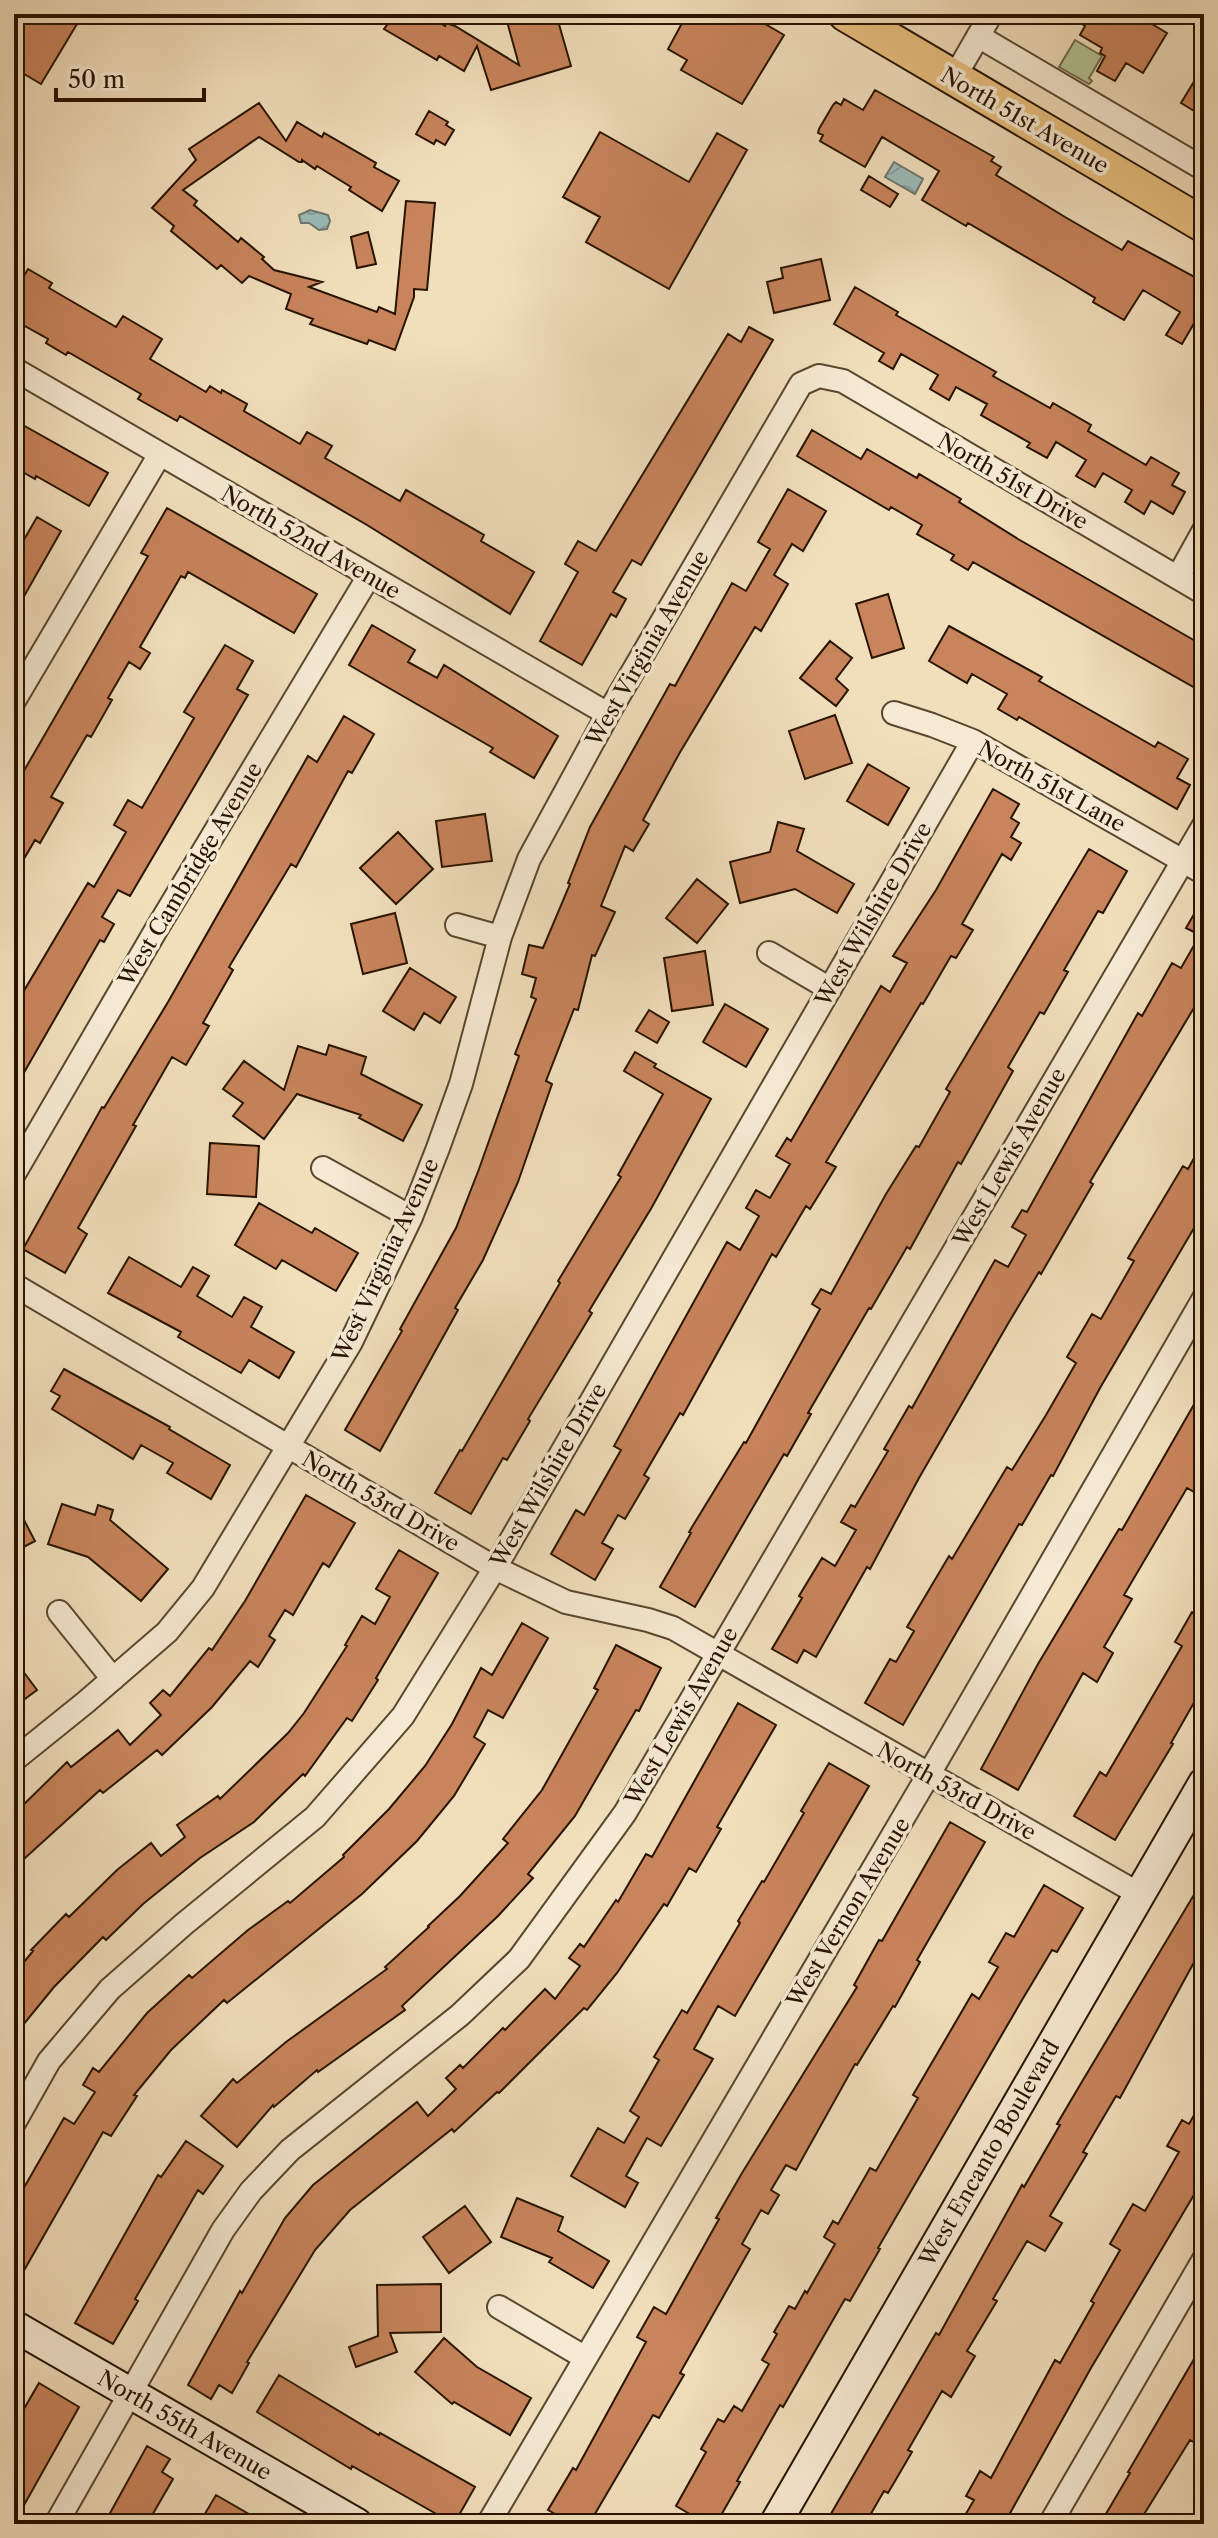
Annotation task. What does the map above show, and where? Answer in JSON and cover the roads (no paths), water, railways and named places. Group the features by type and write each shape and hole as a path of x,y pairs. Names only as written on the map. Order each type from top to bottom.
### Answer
{"main road":[{"name":"North 51st Avenue","path":"846,14 1204,225"}],"street":[{"path":"954,78 991,14"},
{"path":"978,36 1204,169"},
{"name":"North 52nd Avenue","path":"14,369 608,714"},
{"name":"North 51st Drive","path":"819,376 843,381 1204,593"},
{"name":"West Virginia Avenue","path":"14,1760 167,1632 203,1588 351,1342 411,1217 461,1084 500,937 529,859 608,714 790,400 801,384 819,376"},
{"path":"14,701 160,454"},
{"path":"1178,577 1204,530"},
{"name":"West Cambridge Avenue","path":"14,1174 156,930 369,576"},
{"name":"North 51st Lane","path":"894,713 973,741 1204,873"},
{"name":"West Wilshire Drive","path":"14,2123 49,2061 110,1989 315,1817 403,1716 495,1568 973,741"},
{"name":"West Lewis Avenue","path":"56,2524 223,2230 251,2191 290,2150 460,2015 519,1959 625,1813 1204,825"},
{"path":"457,925 500,937"},
{"path":"769,953 830,989"},
{"path":"323,1168 411,1217"},
{"name":"North 53rd Drive","path":"14,1285 495,1568 566,1602 673,1628 1139,1894"},
{"name":"West Vernon Avenue","path":"488,2524 929,1774 1204,1298"},
{"path":"59,1612 113,1679"},
{"name":"West Encanto Boulevard","path":"775,2524 1204,1783"},
{"path":"1050,2524 1204,2259"},
{"path":"499,2307 584,2357"},
{"name":"North 55th Avenue","path":"14,2326 357,2524"}],"water":[{"path":"894,162 923,179 915,194 885,177"},
{"path":"310,210 328,215 330,221 327,229 319,230 309,223 301,223 299,215"}]}
